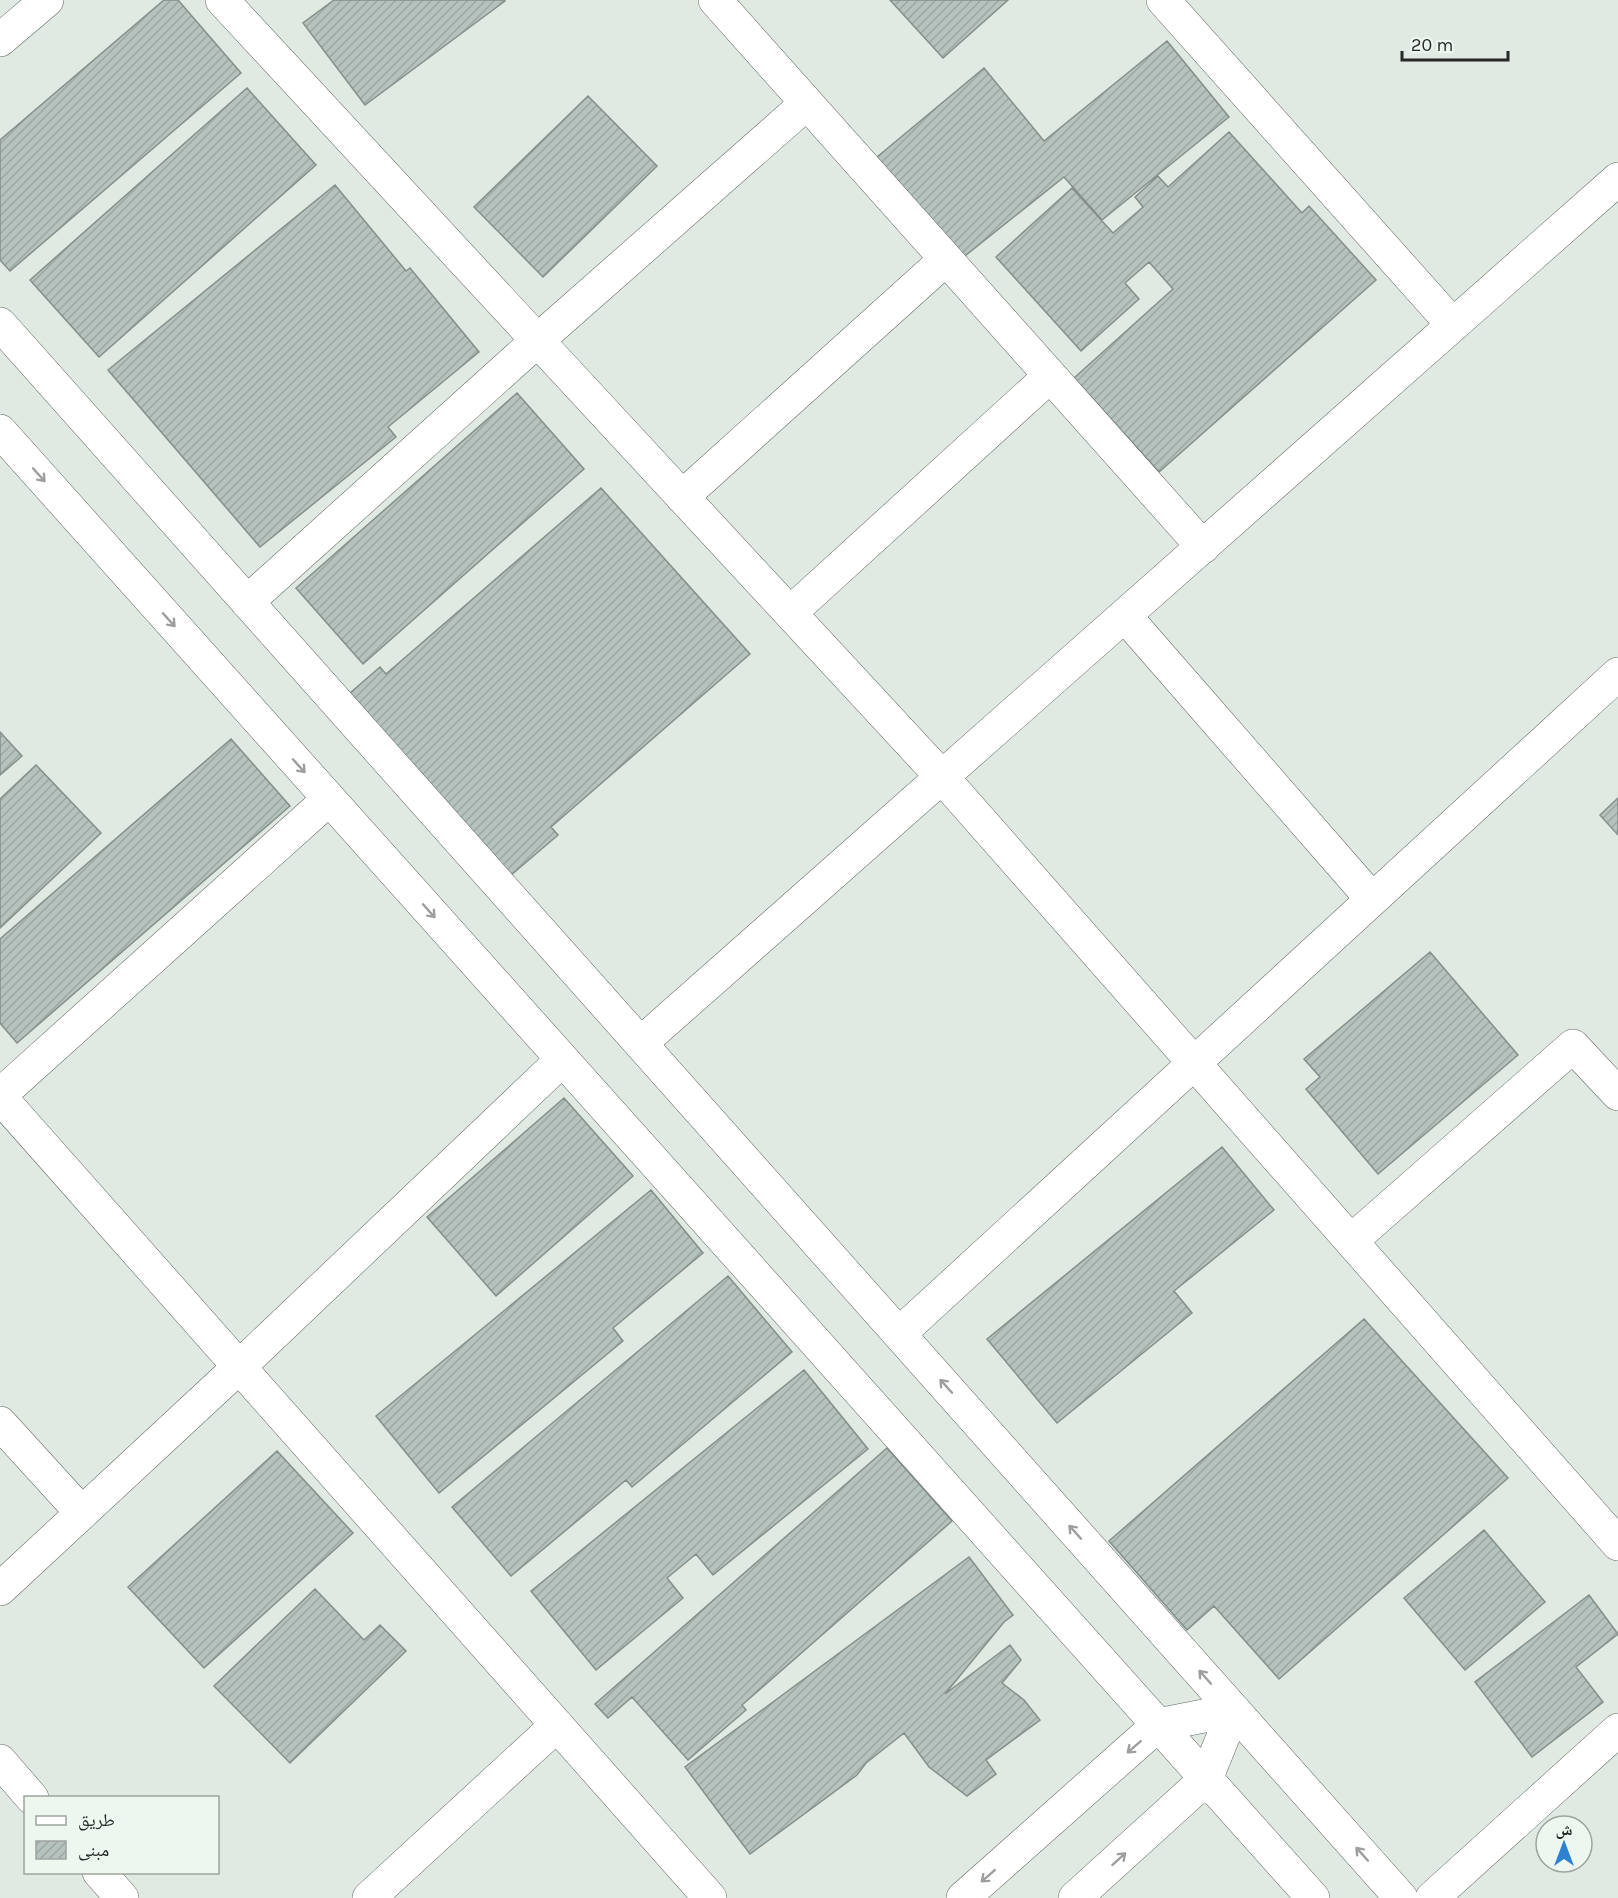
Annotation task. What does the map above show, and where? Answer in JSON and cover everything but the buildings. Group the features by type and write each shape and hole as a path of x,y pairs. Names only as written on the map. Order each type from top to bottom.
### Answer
{"street":[{"path":"0,40 47,0"},
{"path":"222,0 942,777 1618,1544"},
{"path":"715,0 1203,547"},
{"path":"1163,0 1454,325"},
{"path":"247,602 538,340 807,103"},
{"path":"641,1043 1618,179"},
{"path":"682,496 946,259"},
{"path":"0,324 1401,1898"},
{"path":"790,613 1050,376"},
{"path":"0,431 1313,1898"},
{"path":"1125,616 1372,899"},
{"path":"899,1334 1618,674"},
{"path":"329,799 0,1096 710,1898"},
{"path":"1351,1241 1573,1046 1618,1094"},
{"path":"0,1588 239,1367 562,1060"},
{"path":"0,1423 82,1513"},
{"path":"963,1898 1158,1725 1234,1710"},
{"path":"1075,1898 1206,1779 1234,1710"},
{"path":"369,1898 557,1725"},
{"path":"1432,1898 1618,1730"},
{"path":"0,1761 31,1796"},
{"path":"101,1874 122,1898"}]}
